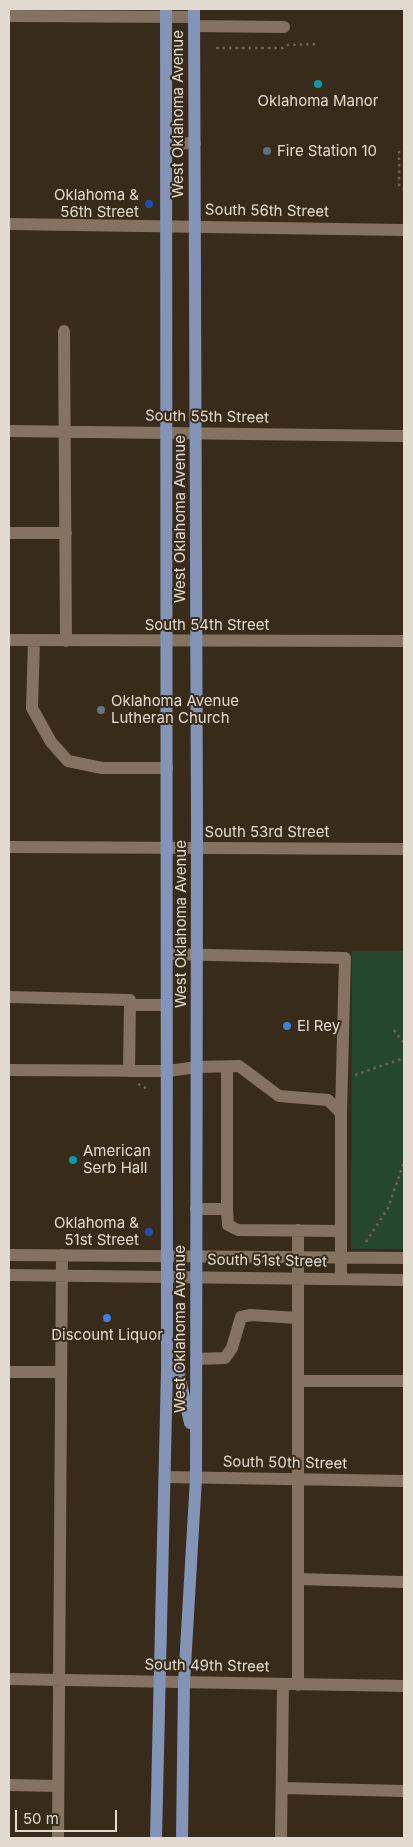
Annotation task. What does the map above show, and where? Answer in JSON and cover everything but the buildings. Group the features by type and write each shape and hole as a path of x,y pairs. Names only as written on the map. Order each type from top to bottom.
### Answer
{"main road":[{"name":"West Oklahoma Avenue","path":"156,1838 167,1370 166,13"},
{"name":"West Oklahoma Avenue","path":"182,1838 184,1683 196,1478 196,954 198,848 194,17"},
{"path":"167,1370 175,1370 179,1375 195,1445"}],"street":[{"path":"11,13 166,13 284,27"},
{"path":"167,144 195,143"},
{"name":"South 56th Street","path":"9,224 404,230"},
{"path":"64,331 66,641"},
{"name":"South 55th Street","path":"9,430 404,436"},
{"path":"9,533 66,533"},
{"name":"South 54th Street","path":"9,640 404,641"},
{"path":"34,641 32,708 51,742 68,761 102,768 167,768"},
{"name":"South 53rd Street","path":"9,847 404,849"},
{"path":"167,954 345,958 340,1113 340,1278"},
{"path":"9,997 130,1000 129,1072"},
{"path":"130,1005 167,1005"},
{"path":"9,1070 129,1072 239,1066 279,1096 328,1100 340,1113"},
{"path":"227,1067 228,1225 238,1230 341,1231"},
{"path":"196,1209 227,1209"},
{"path":"298,1230 298,1685"},
{"name":"South 51st Street","path":"9,1255 404,1258"},
{"path":"58,1838 62,1255"},
{"name":"South 51st Street","path":"9,1274 404,1280"},
{"path":"196,1359 212,1360 225,1358 232,1348 241,1317 251,1315 298,1318"},
{"path":"9,1372 60,1372"},
{"path":"298,1381 404,1381"},
{"name":"South 50th Street","path":"165,1477 404,1481"},
{"path":"298,1579 404,1582"},
{"name":"South 49th Street","path":"9,1680 404,1686"},
{"path":"281,1838 283,1684"},
{"path":"9,1785 57,1786"},
{"path":"282,1788 404,1791"}],"path":[{"path":"216,48 283,48 288,44 317,44"},
{"path":"399,151 399,185 404,189"},
{"path":"394,1030 404,1043"},
{"path":"342,1080 404,1058"},
{"path":"366,1242 388,1208 404,1162"}],"green space":[{"path":"352,951 404,951 404,1249 351,1249"}],"place":[{"name":"Oklahoma Manor","path":"318,84"},
{"name":"Fire Station 10","path":"267,151"},
{"name":"Oklahoma & 56th Street","path":"149,204"},
{"name":"Oklahoma Avenue Lutheran Church","path":"101,710"},
{"name":"El Rey","path":"287,1026"},
{"name":"American Serb Hall","path":"73,1160"},
{"name":"Oklahoma & 51st Street","path":"149,1232"},
{"name":"Discount Liquor","path":"107,1318"}]}
